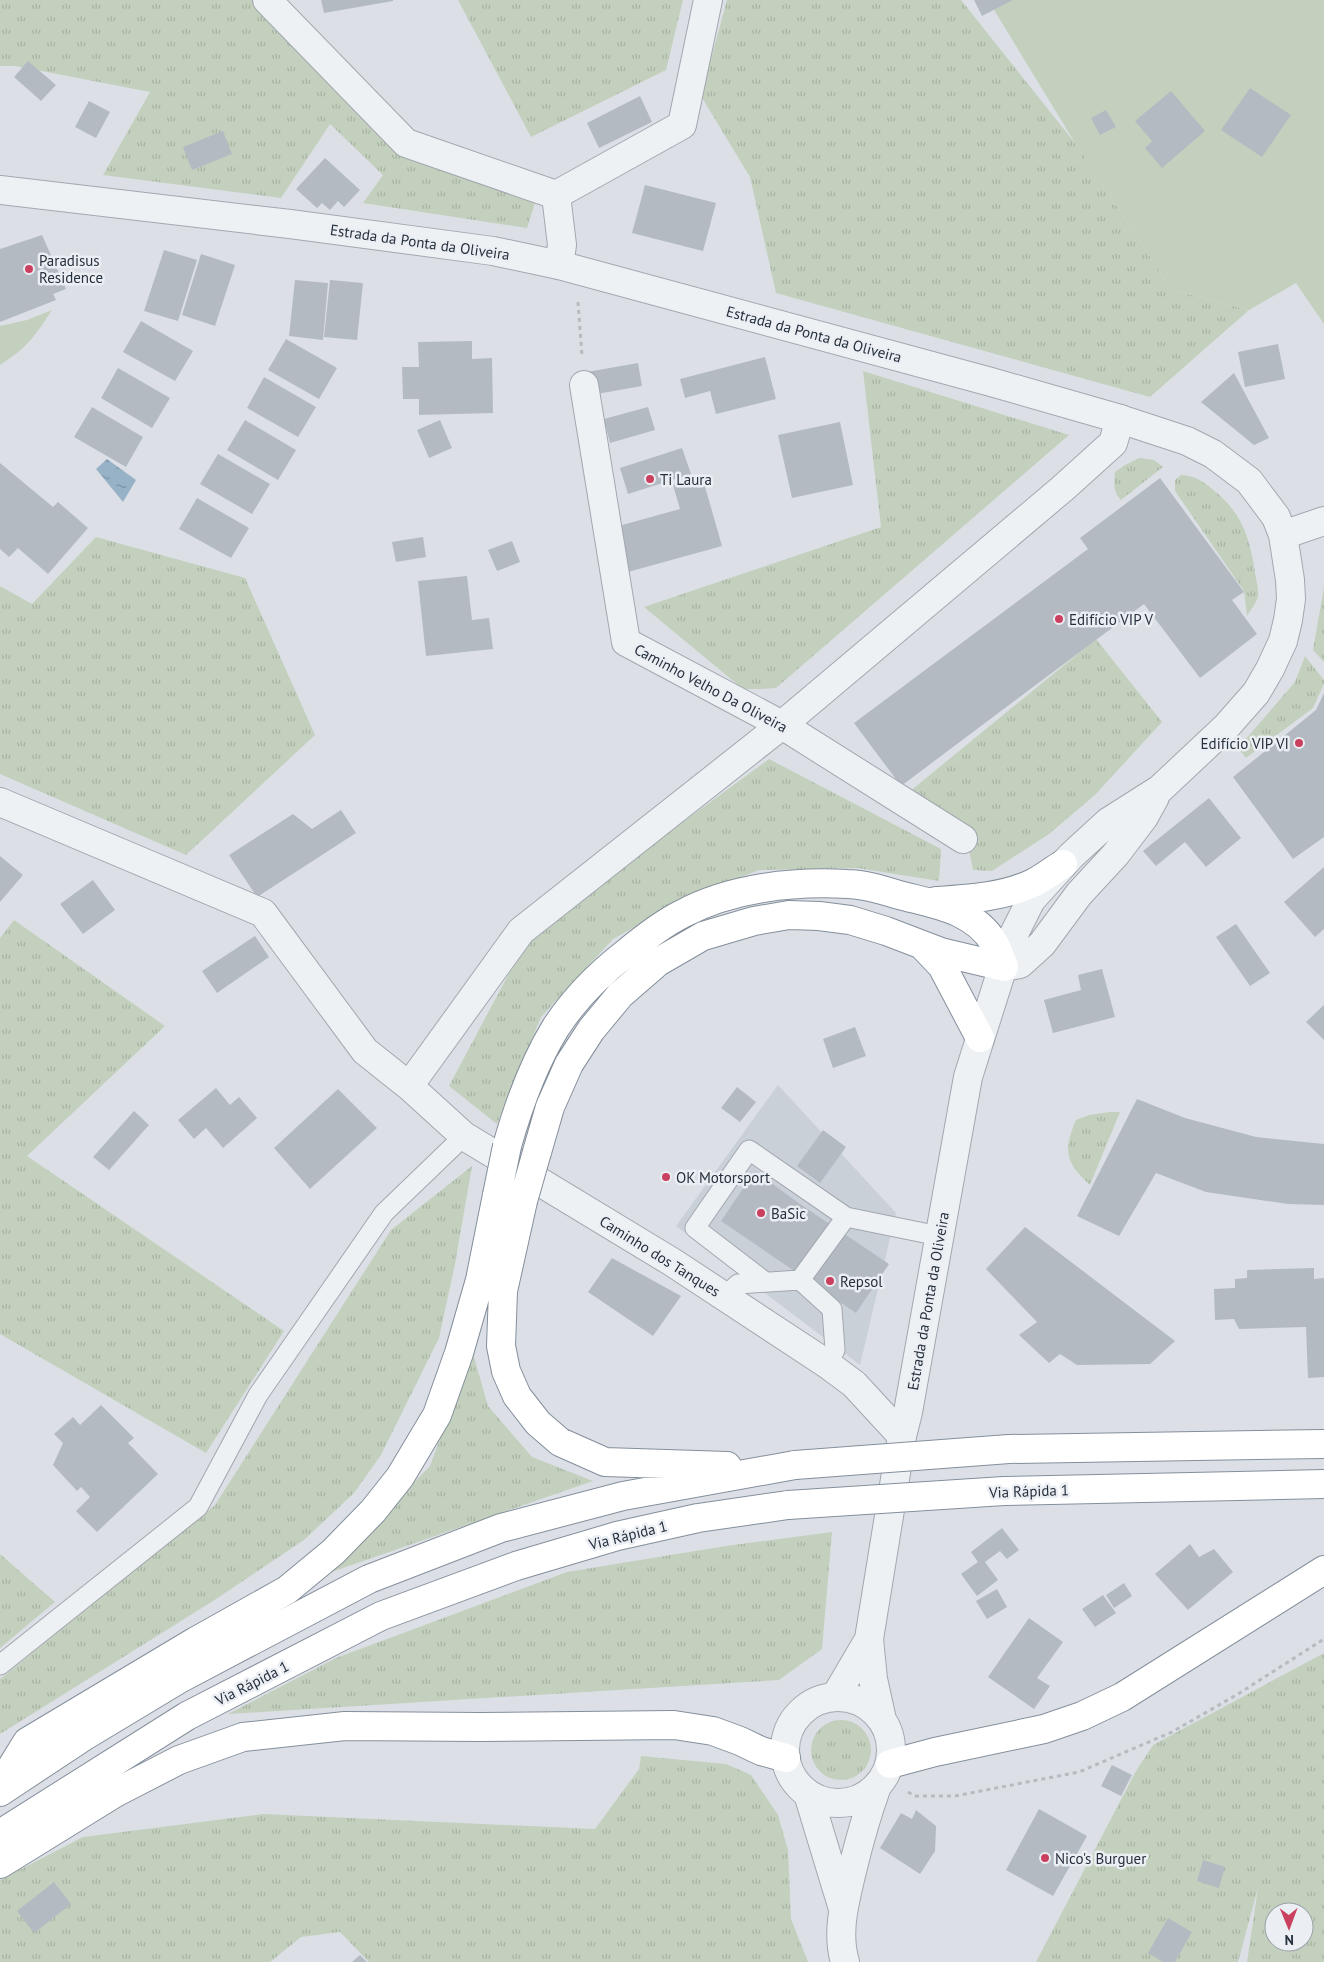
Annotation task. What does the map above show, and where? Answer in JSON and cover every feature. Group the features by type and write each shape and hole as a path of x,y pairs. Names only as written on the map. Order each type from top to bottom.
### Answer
{"highway":[{"path":"925,902 976,898 1007,891 1032,883 1063,864"},
{"path":"785,1467 605,1462 560,1442 538,1423 517,1396 506,1371 501,1346 510,1198 508,1146 519,1106 556,1027 584,992 606,969 645,938 681,914 710,902 747,891 795,884 849,884 925,902 960,913 982,927 994,943 1004,967"},
{"path":"0,1786 27,1742 196,1641 287,1590 333,1552 373,1511 400,1477 437,1415 480,1280 510,1198 537,1152 550,1107 569,1064 591,1030 620,995 658,962 703,936 754,921 789,915 850,920 877,928 922,946 1004,967"},
{"path":"922,946 942,966 980,1038"},
{"path":"0,1792 83,1736 181,1678 369,1579 502,1528 623,1496 785,1467 1009,1449 1324,1444"},
{"name":"Via Rápida 1","path":"0,1834 188,1716 381,1616 516,1566 617,1536 698,1518 788,1504 1004,1491 1324,1484"},
{"path":"884,1775 935,1752 1044,1729 1082,1716 1122,1697 1324,1570"},
{"path":"0,1864 123,1789 179,1760 243,1737 345,1726 480,1728 674,1725 713,1732 740,1741 761,1752 786,1758"}],"street":[{"path":"267,0 406,143 556,195 682,124 708,0"},
{"name":"Estrada da Ponta da Oliveira","path":"0,190 290,224 493,251 567,267 990,382 1120,419 1186,442 1214,454 1249,481 1276,516 1283,535 1291,599 1283,641 1256,693 1226,727 1160,789 1108,822 1063,864 1031,900 1012,938 968,1077 908,1412 902,1436 869,1639 873,1679 882,1720"},
{"path":"556,195 562,245 567,267"},
{"name":"Caminho Velho Da Oliveira","path":"584,385 626,642 782,725 963,839"},
{"path":"408,1086 520,930 782,725 1062,489 1113,443 1120,419"},
{"path":"1283,535 1324,521"},
{"name":"Estrada da Ponta da Oliveira","path":"1004,967 1020,964 1042,944 1079,894 1116,854 1144,817 1160,789"},
{"name":"Caminho dos Tanques","path":"0,802 263,913 365,1051 464,1136 725,1296 827,1364 854,1384 902,1436"},
{"name":"Estrada da Ponta da Oliveira","path":"835,1697 869,1639"},
{"path":"845,1962 841,1931 843,1909 865,1820 884,1775 892,1749 889,1734 882,1720 870,1707 854,1699 835,1697 812,1704 801,1712 793,1722 785,1746 786,1758 790,1772 797,1784 808,1794 824,1802 844,1803 862,1798 884,1775"},
{"path":"808,1794 843,1909"}],"lane":[{"path":"0,1666 198,1507 258,1395 384,1213 464,1136"},
{"path":"764,1281 695,1228 749,1150 846,1217 939,1236"},
{"path":"800,1280 846,1217"},
{"path":"725,1296 738,1284 800,1280 832,1309 835,1350 827,1364"}],"path":[{"path":"567,267 584,385"},
{"path":"908,1792 915,1796 955,1796 1079,1772 1172,1732 1238,1694 1324,1639"}],"shaded area":[{"path":"778,1085 896,1213 860,1365 676,1226"}],"green space":[{"path":"0,0 254,0 408,156 535,203 527,228 363,203 383,175 330,124 281,198 103,175 150,92 16,66 0,66"},
{"path":"458,0 683,0 666,70 531,137"},
{"path":"727,0 961,0 1075,143 1172,290 1249,310 1150,397 776,293 750,177 701,96"},
{"path":"988,0 1324,0 1324,324 1296,283 1249,310 1172,290 1075,143"},
{"path":"52,310 30,341 0,365 0,326 27,320"},
{"path":"863,371 1069,435 776,688 743,689 644,607 881,527"},
{"path":"1139,458 1154,460 1163,467 1121,500 1115,491 1115,472"},
{"path":"1181,475 1194,477 1222,497 1237,516 1247,536 1253,560 1258,596 1247,616 1244,591 1175,491 1175,480"},
{"path":"96,537 245,578 315,735 186,855 0,774 0,586 32,604"},
{"path":"1324,587 1324,662 1313,650"},
{"path":"1096,639 1162,722 1095,795 1049,834 992,871 973,870 966,833 909,792"},
{"path":"1305,656 1324,680 1313,708 1246,758 1238,748 1295,682"},
{"path":"769,759 941,849 939,881 857,868 759,870 683,900 613,939 541,1017 497,1124 449,1086 530,934"},
{"path":"14,920 165,1026 27,1156 284,1331 206,1453 0,1334 0,938"},
{"path":"1120,1112 1090,1185 1075,1170 1071,1162 1068,1148 1069,1140 1076,1120 1089,1115"},
{"path":"472,1166 455,1264 439,1338 381,1455 354,1493 304,1540 213,1601 0,1734 0,1679 215,1505 391,1230"},
{"path":"472,1350 488,1406 532,1457 593,1481 323,1575 430,1466"},
{"path":"832,1532 822,1649 779,1680 228,1714 336,1658 567,1572 726,1546"},
{"path":"0,1554 55,1602 0,1648"},
{"path":"1324,1653 1324,1962 1247,1962 1258,1888 1238,1962 1036,1962 1136,1771 1153,1745"},
{"path":"835,1720 847,1720 858,1725 866,1733 871,1744 869,1762 858,1775 847,1780 835,1780 824,1775 816,1767 811,1756 811,1744 816,1733 824,1725"},
{"path":"641,1756 726,1764 751,1775 778,1815 788,1850 791,1919 808,1962 369,1962 340,1932 301,1937 270,1962 0,1962 0,1880 83,1837 263,1814 595,1829 639,1769"}],"water":[{"path":"107,459 136,480 123,502 96,469"}],"building":[{"path":"321,0 393,0 393,1 324,13"},
{"path":"974,0 1013,0 982,16"},
{"path":"28,61 56,85 41,101 14,77"},
{"path":"1250,88 1291,115 1262,157 1221,130"},
{"path":"1171,91 1205,131 1162,168 1145,148 1152,141 1135,121"},
{"path":"640,96 652,122 599,148 587,123"},
{"path":"89,101 110,112 96,138 75,127"},
{"path":"1106,110 1116,127 1100,135 1091,118"},
{"path":"223,131 232,154 192,170 183,147"},
{"path":"325,158 360,190 344,207 338,201 330,210 322,203 317,208 296,189"},
{"path":"645,185 716,203 703,251 632,233"},
{"name":"Paradisus Residence","path":"42,235 66,289 53,294 56,300 0,322 0,249"},
{"path":"164,250 197,260 178,321 144,311"},
{"path":"201,254 235,265 215,326 182,315"},
{"path":"295,280 328,283 323,340 289,336"},
{"path":"330,280 363,283 357,340 324,337"},
{"path":"141,321 193,351 175,381 123,352"},
{"path":"286,339 337,368 319,399 268,370"},
{"path":"472,341 472,359 492,358 493,413 419,415 419,399 403,399 402,367 419,367 418,342"},
{"path":"1278,344 1285,379 1245,387 1238,352"},
{"path":"765,357 776,399 716,414 710,391 685,398 680,379"},
{"path":"638,363 642,386 591,395 587,372"},
{"path":"118,368 170,398 152,428 101,398"},
{"path":"1234,373 1269,438 1254,445 1201,402"},
{"path":"264,377 316,407 298,437 247,408"},
{"path":"92,407 143,437 126,467 74,437"},
{"path":"648,407 655,430 610,443 604,419"},
{"path":"245,420 296,450 278,480 227,450"},
{"path":"440,420 452,448 429,458 417,430"},
{"path":"840,422 853,485 792,498 778,435"},
{"path":"682,448 691,474 628,494 620,468"},
{"path":"218,454 270,484 252,514 200,484"},
{"path":"0,463 53,507 58,502 88,528 48,574 18,548 9,557 0,549"},
{"path":"702,476 722,546 628,572 615,527 680,509 673,485"},
{"name":"Edifício VIP V","path":"1160,478 1244,592 1232,600 1257,634 1200,678 1144,604 901,786 854,723 1088,549 1080,538"},
{"path":"197,498 249,528 231,558 179,529"},
{"path":"423,537 426,557 396,562 392,542"},
{"path":"512,541 520,562 497,571 488,550"},
{"path":"467,576 472,620 489,618 493,649 426,656 418,581"},
{"name":"Edifício VIP VI","path":"1324,693 1324,837 1293,859 1233,777 1316,710"},
{"path":"1209,798 1241,838 1206,867 1185,842 1156,866 1143,851"},
{"path":"341,810 356,833 257,897 229,855 293,814 312,829"},
{"path":"0,856 23,875 0,902"},
{"path":"1324,867 1324,929 1315,937 1284,902"},
{"path":"93,880 115,910 83,934 60,904"},
{"path":"1236,924 1270,973 1250,986 1216,937"},
{"path":"255,936 269,957 217,993 202,971"},
{"path":"1102,969 1115,1017 1053,1033 1044,1000 1081,990 1078,975"},
{"path":"1324,1005 1324,1040 1306,1022"},
{"path":"855,1027 866,1056 833,1068 823,1039"},
{"path":"737,1087 756,1102 740,1122 721,1108"},
{"path":"216,1088 230,1105 239,1097 257,1118 223,1148 206,1128 194,1139 178,1120"},
{"path":"338,1089 377,1128 310,1189 274,1148"},
{"path":"1137,1099 1185,1118 1256,1137 1324,1144 1324,1205 1288,1204 1206,1192 1156,1173 1119,1236 1077,1216"},
{"path":"134,1111 149,1125 109,1170 93,1157"},
{"path":"823,1130 846,1147 820,1183 797,1166"},
{"path":"755,1171 889,1264 856,1313 721,1221"},
{"path":"1025,1227 1175,1341 1150,1364 1077,1365 1060,1354 1049,1363 1019,1335 1037,1322 986,1269"},
{"path":"612,1258 681,1296 653,1336 588,1292"},
{"path":"1314,1268 1314,1279 1324,1278 1324,1377 1308,1378 1306,1327 1239,1329 1234,1319 1215,1320 1214,1289 1235,1288 1235,1279 1247,1278 1247,1270"},
{"path":"101,1405 134,1438 128,1443 158,1474 97,1532 76,1511 90,1497 81,1487 77,1491 53,1465 63,1443 54,1434 73,1417 80,1425"},
{"path":"1002,1528 1019,1550 1007,1559 1000,1551 985,1562 998,1580 977,1596 961,1574 978,1562 971,1552"},
{"path":"1190,1544 1199,1557 1214,1549 1233,1572 1188,1610 1155,1574"},
{"path":"1124,1583 1132,1596 1114,1608 1106,1595"},
{"path":"997,1589 1007,1607 987,1619 976,1601"},
{"path":"1103,1595 1116,1613 1095,1627 1082,1609"},
{"path":"1029,1618 1063,1642 1037,1678 1050,1686 1034,1709 988,1677"},
{"path":"1112,1765 1132,1775 1121,1796 1101,1786"},
{"path":"1039,1809 1087,1836 1053,1896 1006,1870"},
{"path":"916,1810 936,1826 935,1851 920,1874 880,1848 901,1813 912,1819"},
{"path":"1203,1860 1225,1867 1219,1888 1197,1881"},
{"path":"54,1882 71,1904 34,1933 17,1911"},
{"path":"1168,1918 1192,1932 1175,1962 1163,1962 1148,1953"},
{"path":"360,1955 367,1962 352,1962"}],"place":[{"name":"Paradisus Residence","path":"29,269"},
{"name":"Ti Laura","path":"650,479"},
{"name":"Edifício VIP V","path":"1059,619"},
{"name":"Edifício VIP VI","path":"1299,743"},
{"name":"OK Motorsport","path":"666,1177"},
{"name":"BaSic","path":"761,1213"},
{"name":"Repsol","path":"830,1281"},
{"name":"Nico's Burguer","path":"1045,1858"}]}
